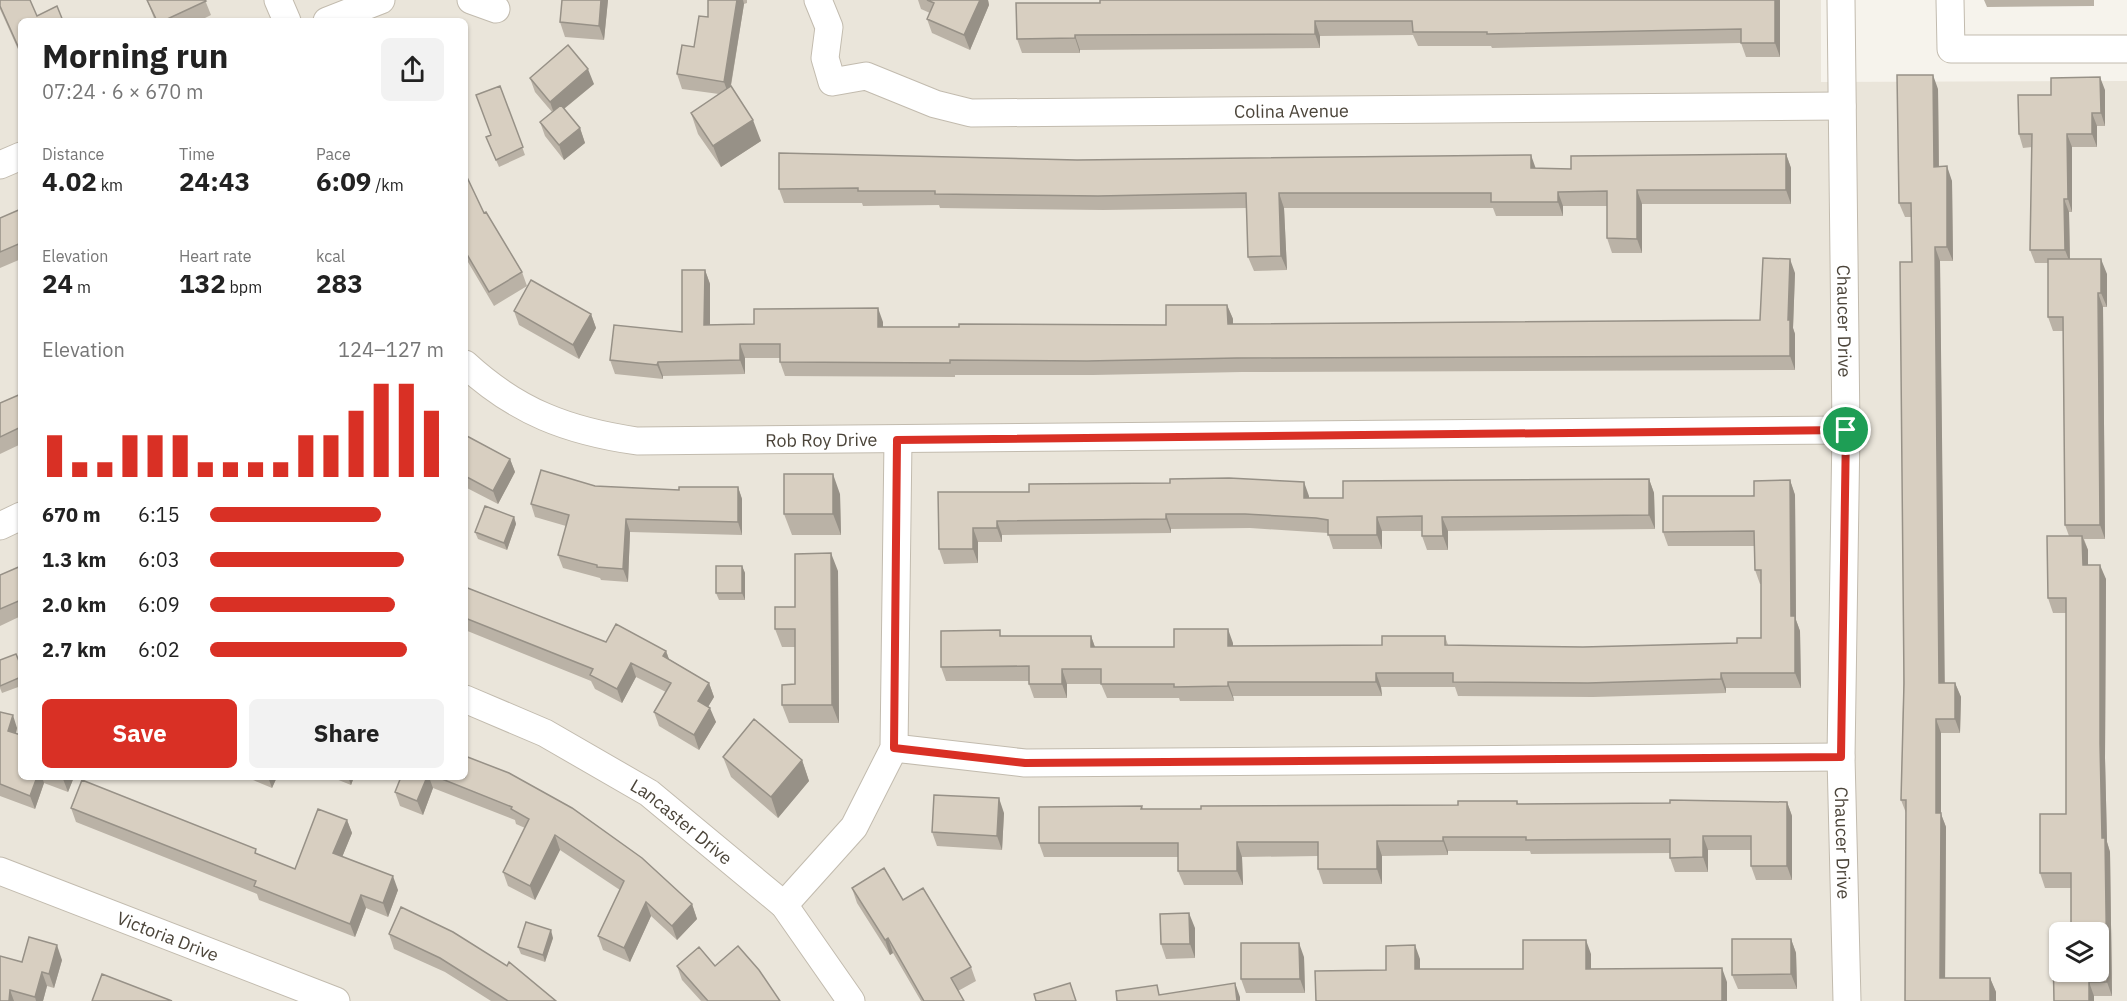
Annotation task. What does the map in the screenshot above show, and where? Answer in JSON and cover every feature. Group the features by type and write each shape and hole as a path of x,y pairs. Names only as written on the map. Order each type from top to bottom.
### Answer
{"street":[{"path":"278,0 286,18"},
{"path":"335,18 381,0"},
{"path":"471,0 496,9"},
{"name":"Colina Avenue","path":"818,0 829,27 825,58 832,82 866,76 935,104 971,113 1842,106"},
{"name":"Chaucer Drive","path":"1841,0 1846,430 1841,757 1847,1001"},
{"path":"1950,0 1951,48 2127,49"},
{"path":"0,165 18,157"},
{"name":"Rob Roy Drive","path":"468,367 489,386 525,409 560,424 598,435 637,441 1846,430"},
{"path":"784,905 855,827 894,748 897,440"},
{"path":"0,525 18,517"},
{"name":"Lancaster Drive","path":"468,700 545,734 649,792 784,905 851,1001"},
{"path":"894,748 1025,763 1841,757"},
{"name":"Victoria Drive","path":"0,871 336,1001"}],"shaded area":[{"path":"0,0 1821,0 1821,82 2127,81 2127,1001 0,1001"}],"building":[{"path":"0,0 30,0 37,16 57,6 62,18 18,18 18,46 0,6"},
{"path":"147,0 206,1 169,18 156,18"},
{"path":"562,0 601,0 599,26 560,22"},
{"path":"708,0 737,0 724,82 677,74 682,45 694,47 699,16 708,17"},
{"path":"927,0 980,0 964,35 927,19 934,3"},
{"path":"1100,0 1775,0 1775,43 1741,43 1741,29 1487,34 1487,32 1413,32 1412,21 1315,21 1315,34 1075,35 1075,38 1017,39 1016,3 1100,3"},
{"path":"568,45 588,69 550,102 530,78"},
{"path":"1897,75 1933,75 1934,167 1947,166 1947,247 1935,247 1939,683 1955,683 1955,719 1936,719 1936,813 1941,813 1940,978 1990,978 1990,1001 1905,1001 1906,800 1901,800 1904,683 1900,262 1912,262 1911,203 1899,203"},
{"path":"2100,77 2101,113 2092,113 2092,134 2067,134 2068,199 2064,199 2065,250 2030,250 2032,134 2019,134 2018,95 2051,95 2051,78"},
{"path":"500,86 523,147 496,160 486,137 491,135 476,95"},
{"path":"731,86 753,120 713,146 691,113"},
{"path":"561,105 580,128 559,145 540,122"},
{"path":"779,153 1077,160 1531,155 1531,168 1571,169 1571,156 1786,154 1786,190 1637,190 1637,239 1607,238 1607,191 1558,192 1558,202 1491,202 1491,193 1279,193 1281,256 1248,257 1246,193 1098,196 935,194 935,191 858,191 858,188 779,189"},
{"path":"468,179 484,213 486,212 522,272 489,292 468,256"},
{"path":"18,210 18,244 0,252 0,218"},
{"path":"1763,258 1790,259 1788,320 1790,320 1790,356 950,360 950,363 780,362 780,344 740,344 740,360 658,362 657,365 610,360 614,325 682,332 682,270 705,270 704,325 754,324 754,309 878,308 878,327 959,327 959,324 1166,325 1166,305 1227,305 1228,324 1760,320"},
{"path":"2048,259 2101,259 2101,293 2098,293 2100,525 2065,525 2063,317 2048,317"},
{"path":"531,280 591,314 573,345 514,311"},
{"path":"18,395 18,428 0,437 0,403"},
{"path":"468,437 510,459 493,491 468,478"},
{"path":"541,470 595,486 679,490 679,487 738,487 738,522 626,519 623,569 597,567 597,565 558,555 569,515 531,504"},
{"path":"784,474 833,474 833,514 784,514"},
{"path":"1229,478 1304,482 1304,498 1343,498 1343,481 1649,479 1649,515 1442,517 1443,536 1422,536 1422,516 1377,517 1377,535 1328,535 1328,520 1245,514 1166,514 1166,519 997,521 997,528 973,528 973,549 939,549 938,492 1029,492 1029,484 1170,483 1170,479"},
{"path":"1790,480 1791,616 1795,616 1795,673 1721,673 1721,679 1588,683 1453,682 1453,673 1376,673 1376,682 1228,682 1228,686 1174,687 1174,684 1101,684 1101,669 1062,669 1062,684 1029,684 1029,666 941,667 941,631 1000,630 1000,636 1091,636 1091,647 1174,647 1174,629 1228,629 1228,646 1382,645 1382,636 1445,636 1445,645 1583,647 1737,643 1737,638 1761,638 1761,570 1755,570 1754,531 1663,532 1663,496 1754,496 1754,481"},
{"path":"485,506 514,517 504,543 475,532"},
{"path":"2047,536 2082,536 2083,565 2100,565 2100,744 2106,922 2071,922 2071,873 2040,873 2040,814 2066,814 2066,598 2048,598"},
{"path":"831,553 832,705 782,705 782,685 795,684 795,629 775,629 775,607 795,607 795,554"},
{"path":"716,566 742,566 742,593 716,593"},
{"path":"18,567 18,601 0,609 0,575"},
{"path":"468,588 606,642 616,624 666,651 663,656 709,683 698,701 710,708 694,735 654,712 671,683 631,663 617,689 590,675 593,669 468,619"},
{"path":"16,654 18,659 18,678 0,686 0,660"},
{"path":"0,712 13,715 8,731 18,734 18,780 36,780 30,796 0,784"},
{"path":"754,719 802,760 771,797 723,757"},
{"path":"468,757 509,773 572,808 642,858 692,904 672,926 646,902 624,948 598,936 624,881 555,835 530,886 503,872 529,819 511,809 512,807 444,780 468,780"},
{"path":"82,780 256,849 255,853 295,869 318,809 347,820 333,853 393,876 383,903 361,895 350,924 254,886 256,881 71,808"},
{"path":"400,780 426,780 417,801 395,792"},
{"path":"934,795 999,798 997,836 932,832"},
{"path":"1670,800 1787,802 1787,866 1751,866 1751,836 1703,836 1703,857 1670,858 1670,839 1526,840 1526,837 1443,837 1443,841 1377,841 1377,869 1318,869 1318,842 1237,842 1237,871 1178,871 1178,843 1039,843 1039,807 1142,806 1141,809 1201,809 1201,806 1458,805 1458,801 1517,801 1517,804 1670,803"},
{"path":"884,868 903,900 923,888 971,967 951,978 964,1001 924,1001 888,938 885,940 852,888"},
{"path":"401,907 453,932 507,966 509,962 556,1001 508,1001 440,958 389,934"},
{"path":"1189,913 1190,944 1161,944 1160,914"},
{"path":"526,922 551,930 543,955 518,947"},
{"path":"29,937 57,945 49,974 42,972 35,997 10,990 9,1001 0,1001 0,956 22,962"},
{"path":"1732,939 1791,939 1791,974 1732,975"},
{"path":"1523,940 1586,940 1586,969 1722,968 1722,1001 1316,1001 1315,971 1386,970 1386,946 1415,945 1415,969 1523,969"},
{"path":"1241,943 1299,943 1300,979 1241,979"},
{"path":"738,946 759,970 780,1001 708,1001 677,966 699,947 715,966"},
{"path":"102,974 172,1001 92,1001"},
{"path":"2054,982 2089,982 2089,1001 2054,1001"},
{"path":"1070,983 1076,1001 1036,1001 1034,994"},
{"path":"1235,983 1237,1001 1117,1001 1116,991 1157,985 1159,995"}],"route":[{"path":"1846,430 1841,757 1025,763 894,748 897,440 1846,430"}]}
